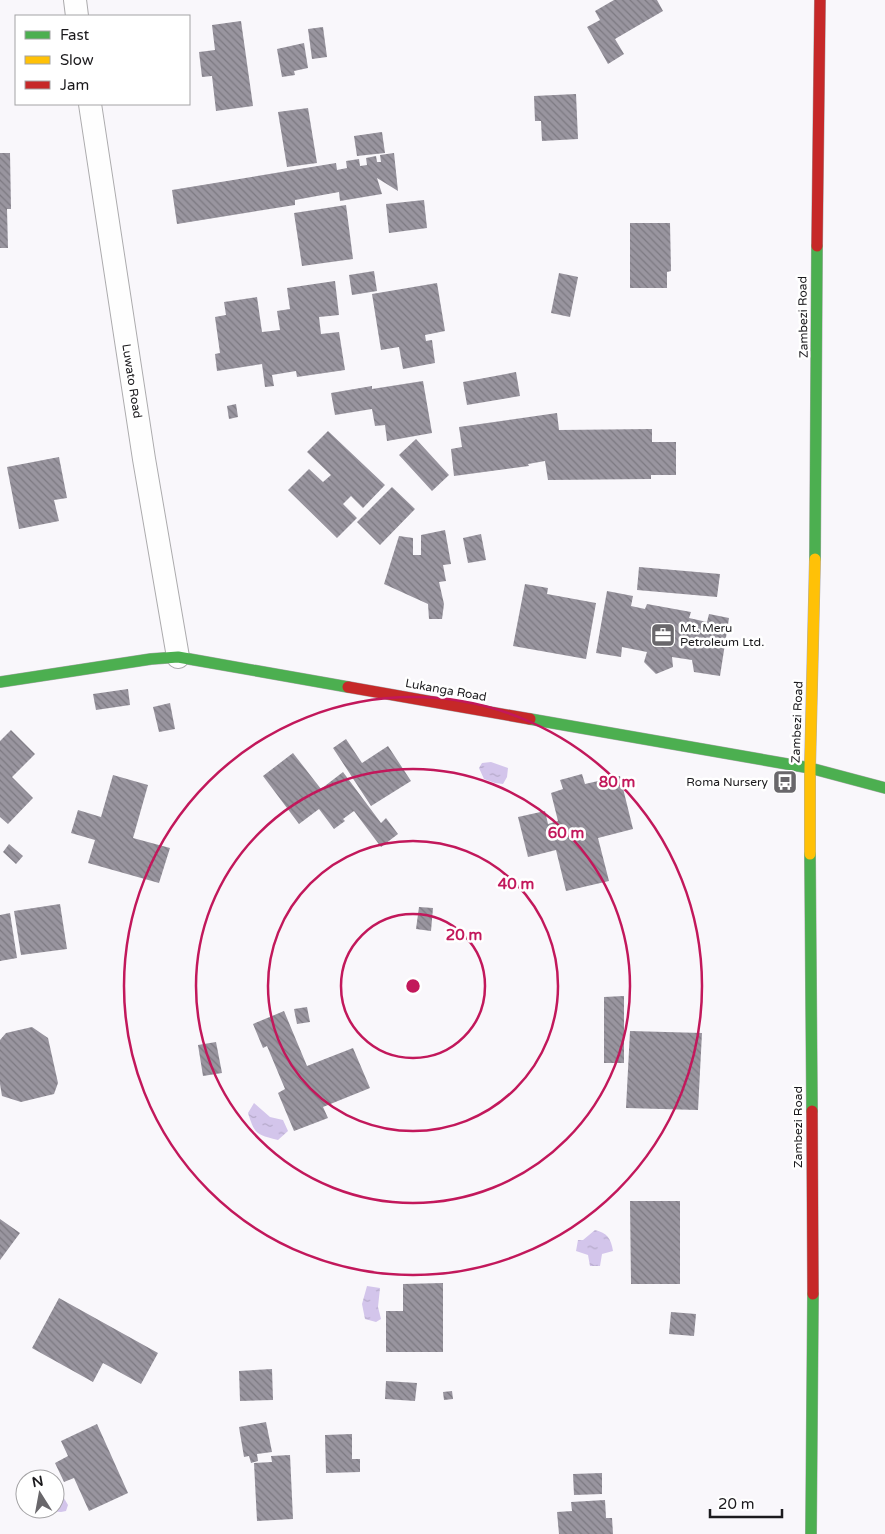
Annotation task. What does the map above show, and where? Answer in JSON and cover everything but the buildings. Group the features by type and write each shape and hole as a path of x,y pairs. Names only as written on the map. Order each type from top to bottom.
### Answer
{"main road":[{"name":"Zambezi Road","path":"811,1534 814,1366 810,768 815,604 816,282 820,0"},
{"name":"Lukanga Road","path":"0,682 151,659 178,657 810,768 885,788"}],"street":[{"path":"75,0 77,15"},
{"name":"Luwato Road","path":"90,105 144,458 178,657"}],"water":[{"path":"491,762 508,768 507,777 503,784 484,779 479,768 482,763"},
{"path":"254,1103 270,1117 283,1120 288,1131 278,1140 261,1135 255,1130 248,1113"},
{"path":"595,1230 608,1237 613,1251 602,1254 600,1266 590,1266 588,1255 576,1251 578,1240 583,1240"},
{"path":"367,1286 380,1288 378,1307 381,1319 376,1322 365,1319 362,1304"},
{"path":"65,1500 68,1505 65,1511"}],"traffic: fast":[{"path":"815,559 817,246"},
{"path":"0,682 151,659 178,657 348,687"},
{"path":"530,719 810,768 885,788"},
{"path":"810,854 812,1111"},
{"path":"811,1534 813,1294"}],"traffic: slow":[{"path":"810,854 815,559"}],"traffic: jam":[{"path":"817,246 820,0"},
{"path":"348,687 530,719"},
{"path":"812,1111 813,1294"}],"place":[{"name":"Mt. Meru Petroleum Ltd.","path":"663,635"},
{"name":"Roma Nursery","path":"785,782"}]}
